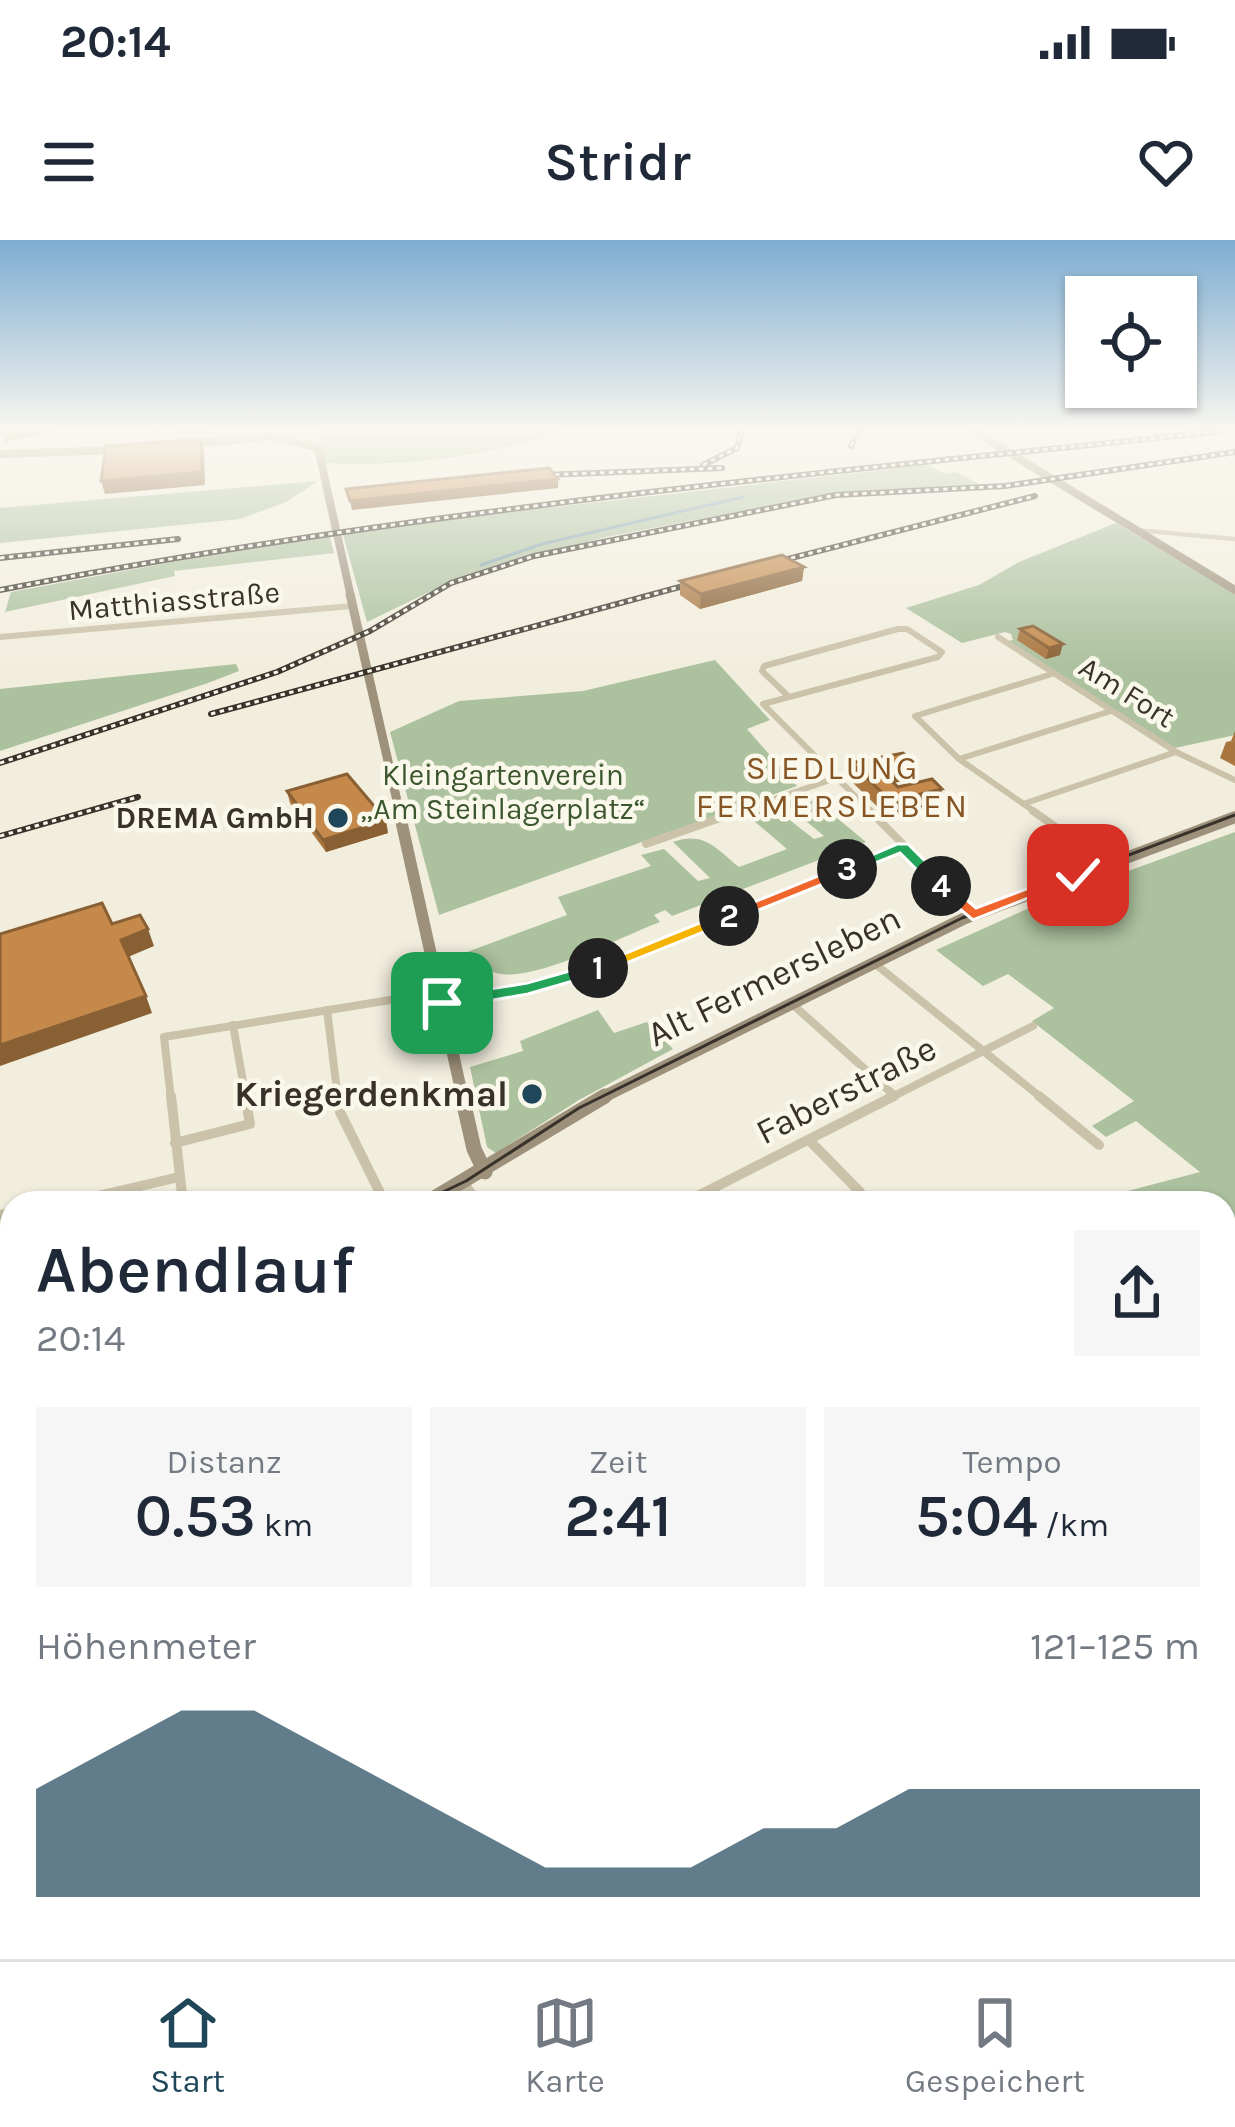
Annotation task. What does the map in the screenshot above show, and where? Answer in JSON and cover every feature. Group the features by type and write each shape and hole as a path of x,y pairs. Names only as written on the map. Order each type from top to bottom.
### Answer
{"street":[{"path":"331,509 474,1149 485,1172"},
{"path":"1102,509 1235,590"},
{"path":"1136,530 1235,539"},
{"name":"Matthiasstraße","path":"0,638 352,607"},
{"path":"782,696 762,671 764,666 898,628 942,652 938,657 763,704 973,915"},
{"name":"Am Fort","path":"998,637 1176,752 1235,780"},
{"path":"1052,674 915,715 959,759 1108,864"},
{"path":"959,759 1111,711"},
{"path":"1023,804 1176,752"},
{"path":"646,844 836,778"},
{"name":"Alt Fermersleben","path":"450,1191 580,1109 874,962 973,915 1235,817"},
{"path":"181,1191 164,1036 589,972 902,847"},
{"path":"874,962 1099,1145"},
{"path":"791,1003 895,1096"},
{"path":"327,1010 340,1112 380,1191"},
{"path":"175,1143 250,1124 233,1025"},
{"name":"Faberstraße","path":"708,1191 1033,1026"},
{"path":"809,1140 859,1191"},
{"path":"121,1191 179,1178"},
{"path":"464,1184 470,1191"}],"green space":[{"path":"0,509 266,509 240,519 0,543"},
{"path":"535,509 752,509 606,537 460,577 367,622 342,531"},
{"path":"1116,523 1235,594 1235,735 1175,748 1008,641 1013,640 1011,634 962,643 906,608 979,585 1019,562"},
{"path":"329,533 334,553 174,571 175,576 5,612 11,592"},
{"name":"Kleingartenverein „Am Steinlagerplatz“","path":"715,660 770,720 747,729 797,786 439,915 390,732 459,701 583,691"},
{"path":"236,664 239,671 208,683 0,751 0,689"},
{"path":"808,794 866,842 672,916 665,910 654,915 660,922 536,970 497,973 467,952 567,915 558,897 651,866 641,855 664,849 698,881 710,878 673,842 701,840 739,867 787,849 748,816 773,807 814,839 824,836 784,803"},
{"path":"1235,832 1235,1191 1128,1191 1200,1172 1136,1121 1106,1137 1092,1126 1134,1101 1032,1021 1054,1008 1008,974 983,986 936,950 1038,904"},
{"path":"598,1010 614,1033 647,1022 673,1049 579,1100 496,1153 487,1147 470,1067 523,1051 520,1041"}],"building":[{"path":"782,555 804,567 701,594 680,581"},
{"path":"1033,626 1063,644 1049,648 1020,629"},
{"path":"903,753 914,763 880,770 898,787 932,779 942,789 891,801 851,763"},
{"name":"DREMA GmbH","path":"347,774 386,820 323,840 287,791"},
{"path":"102,903 112,924 140,915 148,929 121,940 146,996 0,1045 0,934"}],"waterway":[{"path":"481,565 542,544 691,509"}],"tram line":[{"path":"445,1191 579,1108 962,918 1235,815"}],"railway":[{"path":"0,590 307,537 516,509"},
{"path":"0,763 277,672 370,631 451,583 534,556 766,509"},
{"path":"756,567 983,509"},
{"path":"0,558 178,539"},
{"path":"211,714 709,579"},
{"path":"0,836 138,797"}],"place":[{"name":"DREMA GmbH","path":"338,818"},
{"name":"Kriegerdenkmal","path":"532,1094"}],"district":[{"name":"SIEDLUNG FERMERSLEBEN","path":"833,787"}],"route":[{"path":"442,1003 589,972 902,847 973,915 1078,875"}]}
